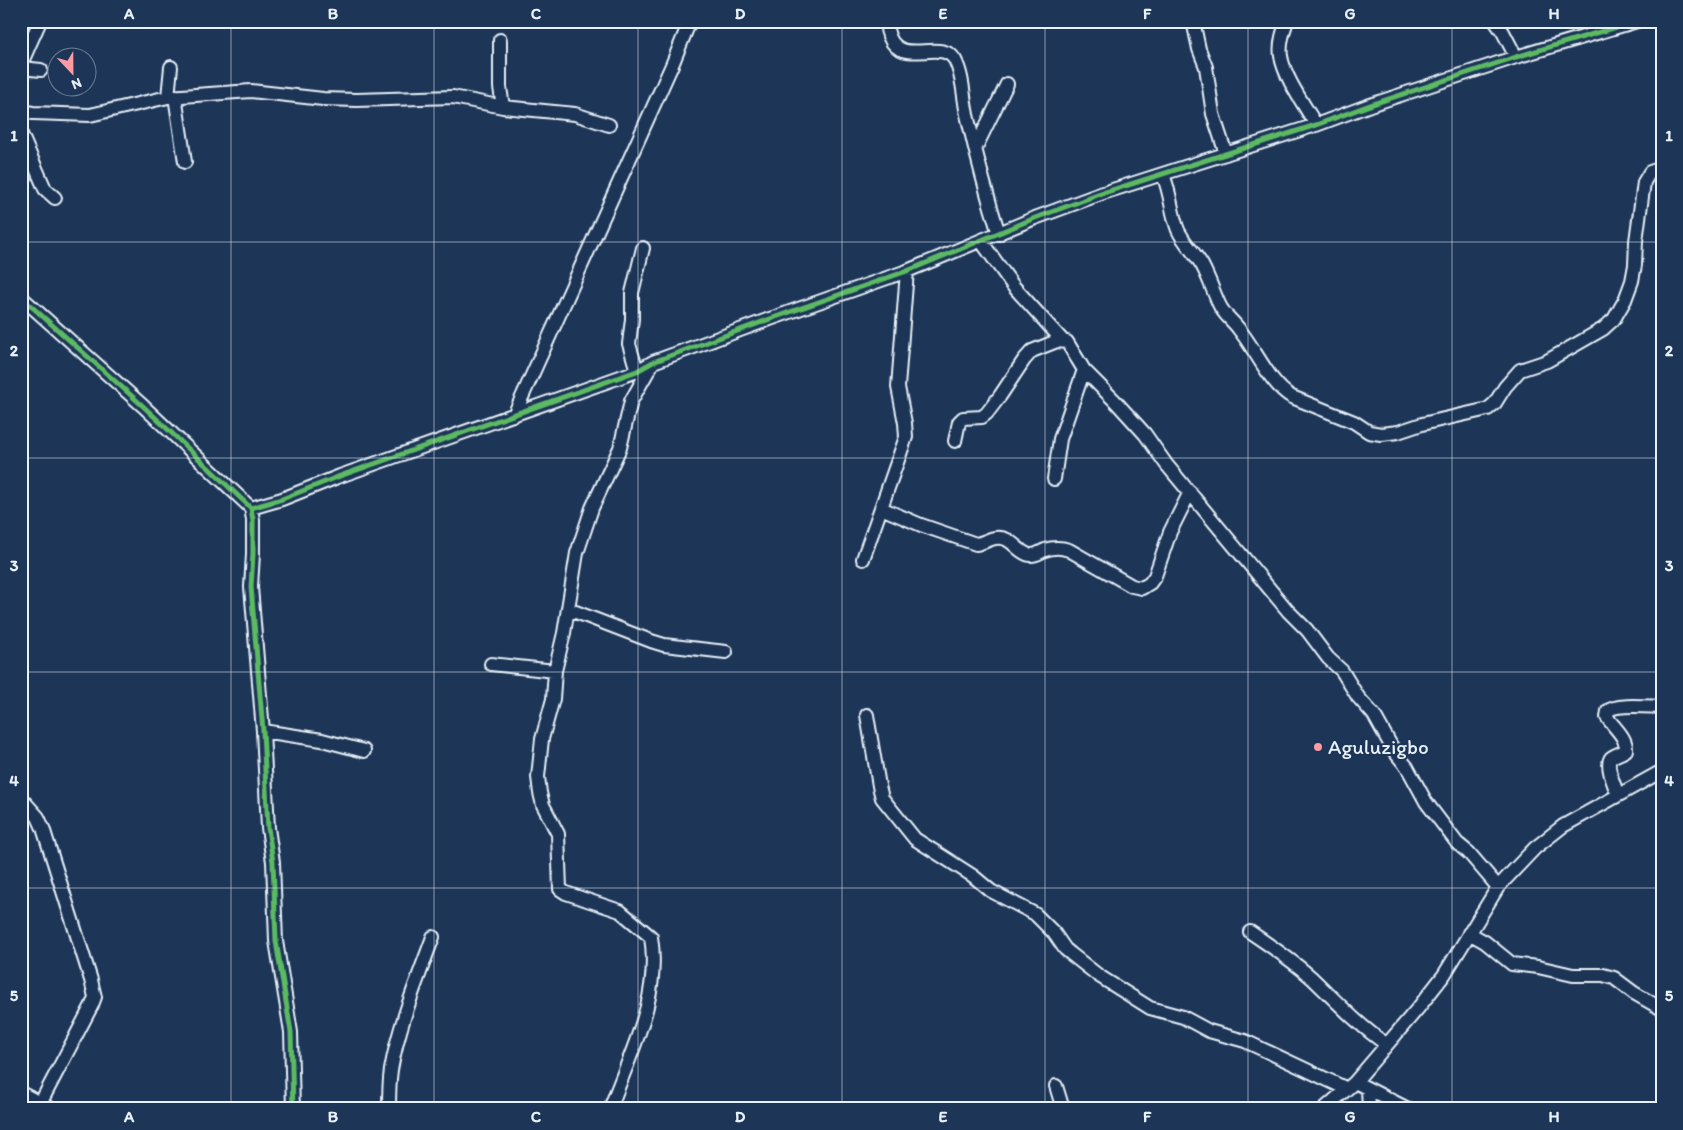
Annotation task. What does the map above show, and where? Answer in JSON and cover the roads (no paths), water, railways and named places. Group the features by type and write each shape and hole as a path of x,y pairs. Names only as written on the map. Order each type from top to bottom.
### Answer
{"street":[{"path":"21,64 40,21"},
{"path":"514,415 668,74 690,21"},
{"path":"887,21 886,28 892,43 904,52 941,51 952,56 958,66 981,176 999,234"},
{"path":"1193,21 1199,50 1209,80 1213,114 1226,154"},
{"path":"1287,21 1281,41 1281,56 1294,88 1316,125"},
{"path":"1495,21 1516,57"},
{"path":"251,508 282,499 340,476 637,371 653,362 907,271 1035,218 1103,193 1316,125 1370,105 1516,57 1631,22"},
{"path":"500,40 502,107"},
{"path":"171,66 172,97 185,162"},
{"path":"21,68 41,70"},
{"path":"976,148 1007,84"},
{"path":"21,110 33,113 90,115 172,97 251,91 323,99 357,100 453,97 502,107 574,114 609,125"},
{"path":"21,134 45,189 55,198"},
{"path":"1163,175 1171,197 1179,232 1196,254 1208,276 1223,313 1238,328 1285,394 1354,422 1369,432 1381,434 1398,432 1422,424 1488,409 1495,403 1505,387 1520,370 1547,361 1603,329 1614,319 1625,300 1636,265 1636,241 1644,182 1650,172 1662,170"},
{"path":"981,241 1014,287 1063,341 1067,342 1084,370 1145,434 1166,464 1288,611 1307,630 1328,658 1342,671 1358,697 1374,715 1394,751 1407,767 1426,802 1457,843 1469,853 1498,887"},
{"path":"637,371 629,344 632,319 632,293 643,248"},
{"path":"862,559 882,508 906,437 898,387 907,271"},
{"path":"21,297 143,406 251,508 253,520 251,587 263,731 268,828 273,862 276,941 291,1032 293,1109"},
{"path":"955,440 959,422 963,418 982,416 987,413 1032,351 1057,341 1063,341"},
{"path":"610,1109 627,1068 648,1005 653,971 651,937 620,911 566,893 560,889 558,834 543,805 538,777 542,739 553,699 555,671 568,610 577,553 592,508 620,448 631,401 653,362"},
{"path":"1054,479 1060,439 1084,370"},
{"path":"882,508 921,525 976,544 996,537 1007,539 1024,553 1030,555 1059,547 1069,550 1132,586 1142,588 1150,583 1155,576 1170,532 1190,492"},
{"path":"568,610 651,641 726,652"},
{"path":"492,664 555,671"},
{"path":"1618,795 1609,763 1611,758 1626,750 1626,746 1622,736 1607,717 1608,711 1610,708 1622,707 1662,707"},
{"path":"868,715 882,798 915,839 973,876 991,891 1035,914 1054,932 1065,949 1099,976 1150,1008 1183,1018 1209,1031 1245,1040 1351,1085 1368,1090 1408,1109"},
{"path":"263,731 322,740 364,751"},
{"path":"1324,1109 1351,1085 1444,975 1498,887 1535,848 1563,826 1662,771"},
{"path":"21,798 38,817 43,828 95,997 46,1106 21,1093"},
{"path":"1250,932 1296,964 1368,1032 1386,1044"},
{"path":"1469,933 1486,942 1512,964 1538,967 1573,975 1602,975 1614,978 1634,993 1662,1009"},
{"path":"389,1109 391,1071 398,1037 408,1003 433,937"},
{"path":"1056,1086 1063,1109"},
{"path":"1368,1090 1369,1109"}],"place":[{"name":"Aguluzigbo","path":"1318,747"}]}
